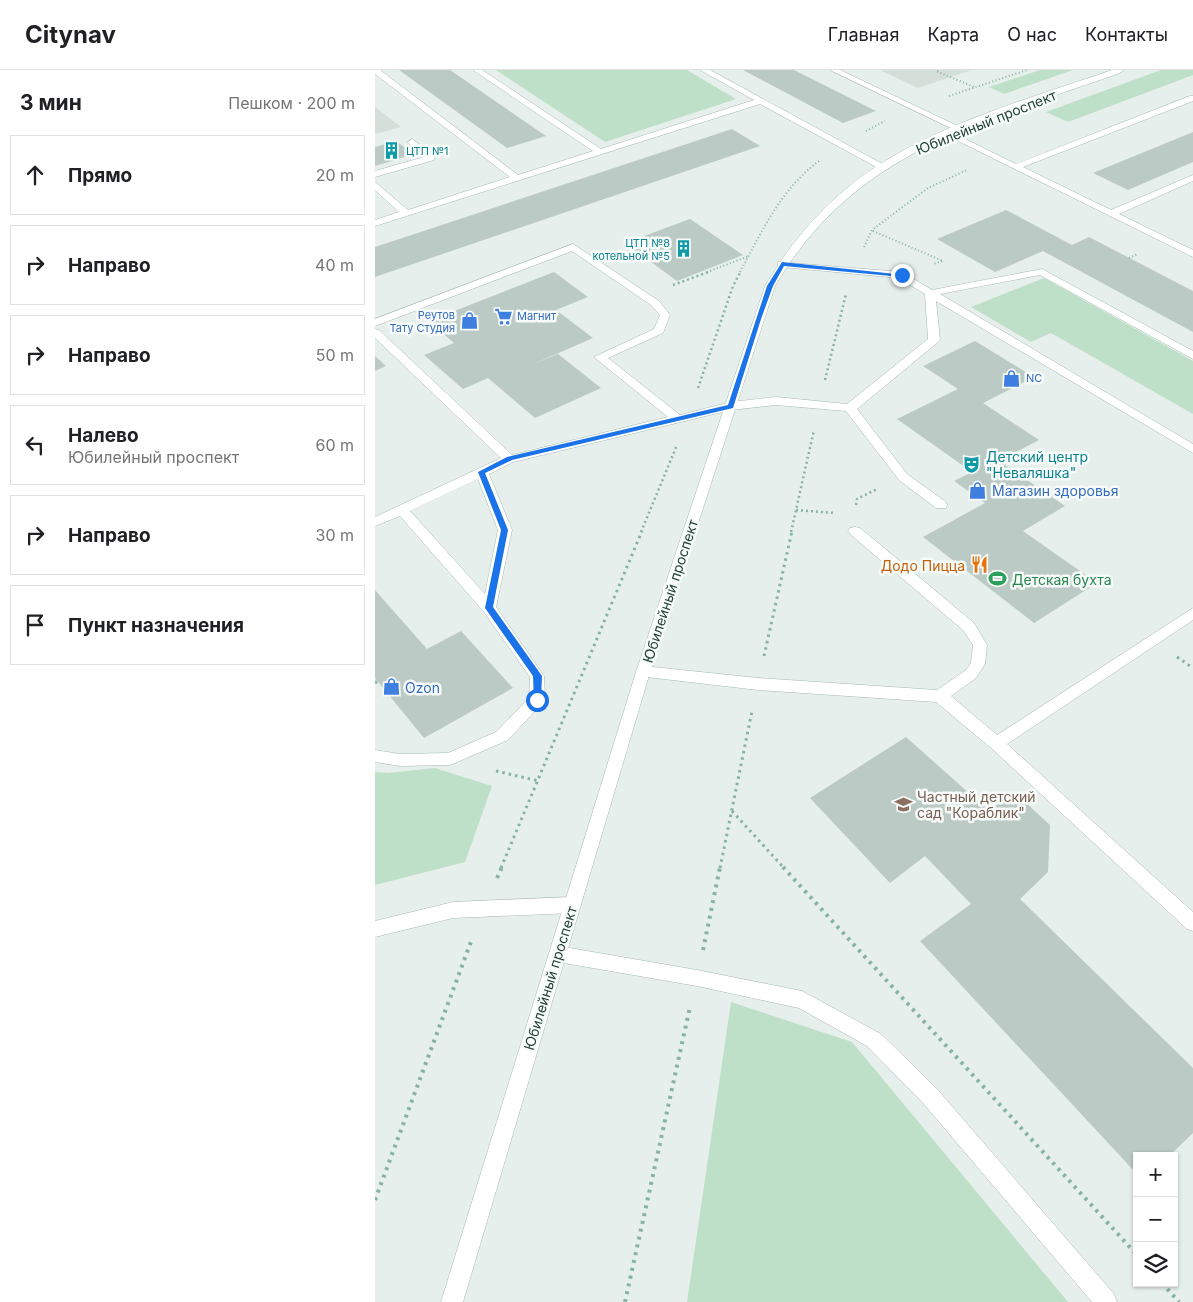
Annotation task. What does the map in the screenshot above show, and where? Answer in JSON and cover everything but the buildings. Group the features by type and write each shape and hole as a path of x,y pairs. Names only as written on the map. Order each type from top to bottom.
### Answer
{"street":[{"path":"375,70 517,178"},
{"path":"477,70 600,152"},
{"path":"704,70 883,167"},
{"path":"834,70 959,129"},
{"name":"Юбилейный проспект","path":"452,1302 643,672 770,286 782,264 804,236 831,208 883,167 959,129 1120,70"},
{"path":"1016,167 1193,98"},
{"path":"375,223 761,101"},
{"path":"948,134 1193,254"},
{"path":"375,174 431,158 412,142"},
{"path":"1111,214 1193,178"},
{"path":"375,185 406,213"},
{"path":"375,323 573,247 655,304 665,315 659,331 601,357 683,418"},
{"path":"782,264 902,275 1193,448"},
{"path":"930,293 1042,272 1193,356"},
{"path":"850,408 934,340 930,293"},
{"path":"375,332 509,459"},
{"path":"375,522 509,459 731,406 776,401 850,408 903,477 941,505"},
{"path":"482,472 505,530 489,608"},
{"path":"375,756 400,760 449,759 502,736 537,700 537,676 489,608 402,510"},
{"path":"855,532 969,627 980,646 978,664 971,674 940,696"},
{"path":"996,743 1193,613"},
{"path":"643,672 758,684 940,696 996,743 1193,923"},
{"path":"375,929 453,910 484,907 572,906"},
{"path":"558,954 697,978 802,1000 874,1040 931,1096 1106,1302"}],"path":[{"path":"938,70 936,71 974,88 1027,70"},
{"path":"375,1200 484,907 539,782 683,418 733,286 773,209 804,172 841,144"},
{"path":"625,1302 697,978 819,404 851,270 872,230 928,188 995,156"},
{"path":"644,296 749,256"},
{"path":"855,532 857,499 903,477"},
{"path":"796,510 856,514"},
{"path":"732,811 1133,1251"},
{"path":"1166,1287 1179,1302"}],"shaded area":[{"path":"880,70 972,70 918,88"},
{"path":"375,107 401,127 375,134"}],"green space":[{"path":"496,70 687,70 736,99 605,142"},
{"path":"1040,70 1073,70 1004,94 989,87"},
{"path":"1161,70 1193,70 1193,75 1068,122 1046,112"},
{"path":"1044,278 1193,361 1193,414 1051,333 1031,342 971,307"},
{"path":"435,768 492,786 465,862 375,885 375,772 388,773"},
{"path":"731,1002 852,1042 1068,1302 687,1302"}],"place":[{"name":"ЦТП №1","path":"392,151"},
{"name":"ЦТП №8 котельной №5","path":"684,249"},
{"name":"Магнит","path":"503,316"},
{"name":"Реутов Тату Студия","path":"469,321"},
{"name":"NC","path":"1012,378"},
{"name":"Детский центр \"Неваляшка\"","path":"972,464"},
{"name":"Магазин здоровья","path":"978,490"},
{"name":"Додо Пицца","path":"979,565"},
{"name":"Детская бухта","path":"998,579"},
{"name":"Ozon","path":"391,687"},
{"name":"Частный детский сад \"Кораблик\"","path":"903,804"}],"route":[{"path":"537,700 537,676 489,608 505,530 482,472 509,459 731,406 758,319 770,286 782,264 902,275"}]}
